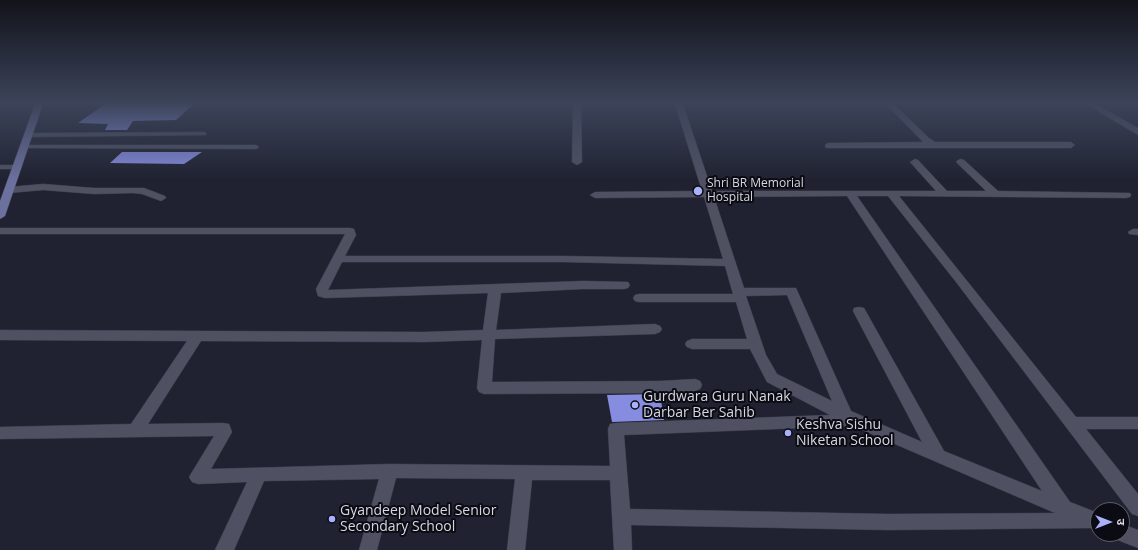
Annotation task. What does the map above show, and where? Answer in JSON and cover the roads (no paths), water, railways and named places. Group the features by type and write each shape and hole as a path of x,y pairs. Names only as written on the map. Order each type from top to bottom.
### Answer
{"main road":[{"path":"0,216 5,193 17,167 30,130"}],"street":[{"path":"577,130 577,162"},
{"path":"687,130 759,355 772,378 850,417 938,456 1090,519"},
{"path":"916,130 926,140 933,144"},
{"path":"830,146 933,144 944,146 1071,145"},
{"path":"915,162 944,193"},
{"path":"961,162 994,193"},
{"path":"5,193 43,187 94,191 144,191 161,198"},
{"path":"850,193 1063,507"},
{"path":"595,195 850,193 1126,195"},
{"path":"891,193 965,285 1138,508"},
{"path":"0,231 350,231 350,235 322,289 322,292 325,294 583,285 624,285"},
{"path":"338,259 564,260 730,263"},
{"path":"495,289 484,388 660,387 695,385"},
{"path":"639,298 792,292 850,417"},
{"path":"859,311 938,456"},
{"path":"0,335 424,337 655,329"},
{"path":"136,430 198,335"},
{"path":"692,344 756,344"},
{"path":"623,550 616,429 850,417"},
{"path":"1072,422 1138,423"},
{"path":"0,433 223,429 224,432 198,477 390,471 619,473"},
{"path":"368,550 390,471"},
{"path":"516,550 524,472"},
{"path":"224,550 259,474"},
{"path":"622,517 888,522 1090,522"}],"lane":[{"path":"28,135 204,134"},
{"path":"24,147 256,147"},
{"path":"0,167 17,167"}],"place":[{"name":"Shri BR Memorial Hospital","path":"698,191"},
{"name":"Gurdwara Guru Nanak Darbar Ber Sahib","path":"635,405"},
{"name":"Keshva Sishu Niketan School","path":"788,433"},
{"name":"Gyandeep Model Senior Secondary School","path":"332,519"}]}
